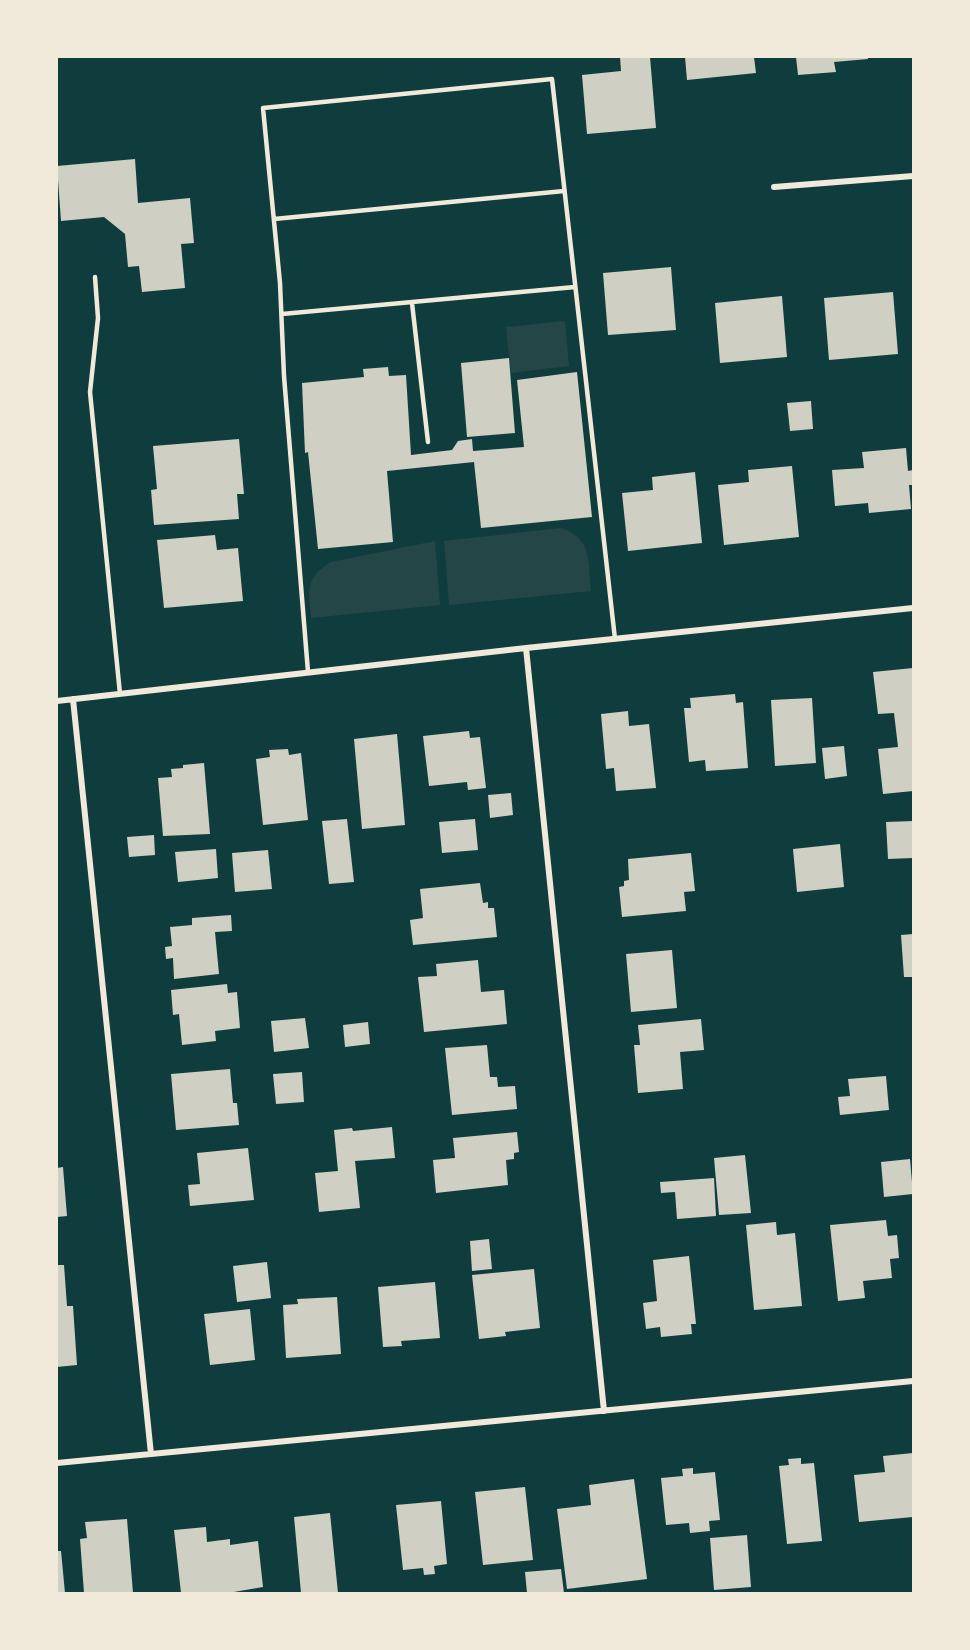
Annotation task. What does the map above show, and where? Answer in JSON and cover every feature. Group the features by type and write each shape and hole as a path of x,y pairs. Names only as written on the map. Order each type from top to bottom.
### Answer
{"street":[{"path":"774,187 913,176"},
{"path":"57,700 913,608"},
{"path":"526,648 604,1411"},
{"path":"73,699 151,1455"},
{"path":"57,1463 913,1381"}],"lane":[{"path":"308,672 284,376 282,314 263,108 552,79 615,639"},
{"path":"274,219 564,191"},
{"path":"95,277 98,318 90,392 120,694"},
{"path":"282,314 575,287"},
{"path":"412,303 428,442"}],"shaded area":[{"path":"565,321 569,366 511,373 506,327"},
{"path":"561,528 571,532 584,545 589,561 591,591 449,605 444,541"},
{"path":"435,541 440,605 311,618 309,592 312,580 322,568 331,562"}],"building":[{"path":"620,57 650,57 656,128 587,134 582,75 621,71"},
{"path":"685,57 754,57 756,73 687,80"},
{"path":"796,57 868,57 868,59 834,62 836,72 798,75"},
{"path":"135,159 138,203 190,198 194,243 181,244 185,288 142,292 139,266 128,267 125,234 104,217 61,221 57,166"},
{"path":"671,267 676,330 608,335 603,273"},
{"path":"893,292 898,354 829,360 824,298"},
{"path":"782,296 787,357 720,363 715,303"},
{"path":"509,358 515,433 467,437 461,363"},
{"path":"388,367 389,376 406,375 411,455 452,450 458,441 472,439 473,451 524,447 517,380 577,372 592,517 481,528 474,462 387,471 393,542 318,549 308,452 305,453 302,383 364,377 363,369"},
{"path":"811,401 813,429 790,431 787,403"},
{"path":"239,439 244,494 237,494 239,519 154,525 151,490 157,489 153,446"},
{"path":"906,448 908,471 913,470 913,485 909,485 911,509 869,513 868,503 835,506 832,470 864,468 862,452"},
{"path":"792,466 799,537 724,545 718,485 749,482 748,470"},
{"path":"695,472 702,543 628,551 622,493 653,490 652,477"},
{"path":"215,535 217,550 238,548 243,601 164,608 157,540"},
{"path":"913,668 913,791 883,794 878,749 898,747 894,713 878,714 873,672"},
{"path":"735,694 736,703 743,702 748,768 706,771 705,760 689,762 684,708 691,708 690,698"},
{"path":"812,698 816,763 775,766 771,700"},
{"path":"628,711 629,726 649,724 656,788 616,791 614,768 606,769 601,714"},
{"path":"469,731 470,738 480,737 486,788 468,790 467,782 429,786 423,736"},
{"path":"397,734 405,825 362,829 354,739"},
{"path":"844,746 847,776 825,779 822,748"},
{"path":"288,749 289,755 301,753 308,820 263,825 256,759 270,757 269,750"},
{"path":"204,763 210,834 163,836 158,778 172,777 171,769 183,768 183,765"},
{"path":"511,793 513,815 490,818 488,795"},
{"path":"347,819 354,882 329,884 322,821"},
{"path":"475,819 478,850 442,853 439,822"},
{"path":"913,821 913,858 888,859 886,822"},
{"path":"154,835 155,855 129,857 127,837"},
{"path":"840,844 844,887 797,892 793,849"},
{"path":"216,849 218,878 178,882 175,852"},
{"path":"268,850 272,889 235,892 232,853"},
{"path":"691,853 695,891 684,892 686,911 622,917 619,887 624,886 624,881 629,880 628,859"},
{"path":"480,883 483,903 488,902 488,908 494,908 497,937 413,945 410,920 423,918 420,889"},
{"path":"231,915 232,931 215,932 219,974 174,979 173,958 166,959 165,947 172,946 170,927 192,925 192,918"},
{"path":"913,934 913,977 904,977 901,935"},
{"path":"672,950 677,1008 631,1012 626,954"},
{"path":"478,960 481,992 504,990 507,1024 424,1032 418,977 437,976 436,964"},
{"path":"227,984 228,993 237,992 240,1028 215,1031 216,1041 182,1045 179,1014 173,1015 171,990"},
{"path":"305,1018 309,1048 274,1052 271,1021"},
{"path":"701,1019 704,1050 680,1052 683,1089 638,1093 634,1045 640,1045 638,1025"},
{"path":"368,1022 370,1044 345,1047 343,1025"},
{"path":"487,1045 490,1077 497,1077 498,1087 515,1086 517,1109 452,1115 445,1048"},
{"path":"230,1069 233,1103 237,1103 239,1125 176,1130 171,1074"},
{"path":"302,1072 304,1102 276,1104 273,1074"},
{"path":"886,1076 889,1110 840,1115 838,1097 850,1096 848,1079"},
{"path":"392,1127 395,1158 355,1161 360,1208 319,1212 315,1173 338,1171 334,1130 352,1128 353,1131"},
{"path":"517,1132 519,1152 514,1153 514,1159 506,1160 508,1185 436,1193 433,1160 455,1158 453,1138"},
{"path":"248,1148 254,1200 190,1206 188,1185 200,1184 197,1153"},
{"path":"745,1155 751,1213 719,1215 714,1158"},
{"path":"910,1159 913,1194 884,1197 881,1162"},
{"path":"63,1167 67,1216 57,1217 57,1168"},
{"path":"714,1178 716,1216 677,1219 675,1192 661,1193 660,1182"},
{"path":"886,1220 888,1236 897,1235 899,1258 890,1259 892,1278 863,1281 865,1298 838,1301 830,1225"},
{"path":"776,1222 777,1235 795,1233 802,1306 754,1310 746,1225"},
{"path":"489,1239 492,1269 472,1271 470,1241"},
{"path":"689,1256 696,1324 691,1324 692,1334 661,1337 660,1327 646,1329 643,1303 657,1301 653,1260"},
{"path":"267,1262 271,1298 237,1302 233,1266"},
{"path":"57,1265 64,1265 67,1306 73,1306 77,1365 57,1367"},
{"path":"534,1269 540,1328 505,1332 506,1336 479,1339 472,1275"},
{"path":"435,1282 440,1338 401,1341 402,1346 383,1347 378,1287"},
{"path":"337,1297 341,1354 286,1358 283,1305 298,1304 297,1299"},
{"path":"250,1309 255,1360 210,1365 204,1314"},
{"path":"913,1453 913,1517 859,1522 854,1475 885,1472 883,1456"},
{"path":"801,1458 801,1464 814,1463 822,1541 787,1544 779,1466 789,1465 788,1459"},
{"path":"693,1468 693,1474 715,1472 720,1520 709,1521 710,1531 690,1533 689,1523 666,1525 661,1478 683,1476 682,1469"},
{"path":"634,1479 647,1579 567,1589 557,1509 591,1505 589,1485"},
{"path":"525,1487 533,1560 483,1565 475,1492"},
{"path":"441,1501 447,1564 434,1566 435,1574 424,1575 423,1568 403,1570 396,1505"},
{"path":"330,1513 338,1593 301,1593 294,1517"},
{"path":"127,1519 133,1593 84,1593 80,1539 87,1538 85,1522"},
{"path":"206,1527 207,1542 230,1539 230,1545 258,1541 263,1587 228,1593 181,1593 174,1530"},
{"path":"747,1535 751,1587 714,1590 710,1538"},
{"path":"57,1551 61,1551 65,1593 57,1593"},
{"path":"561,1569 564,1593 527,1593 525,1572"}]}
